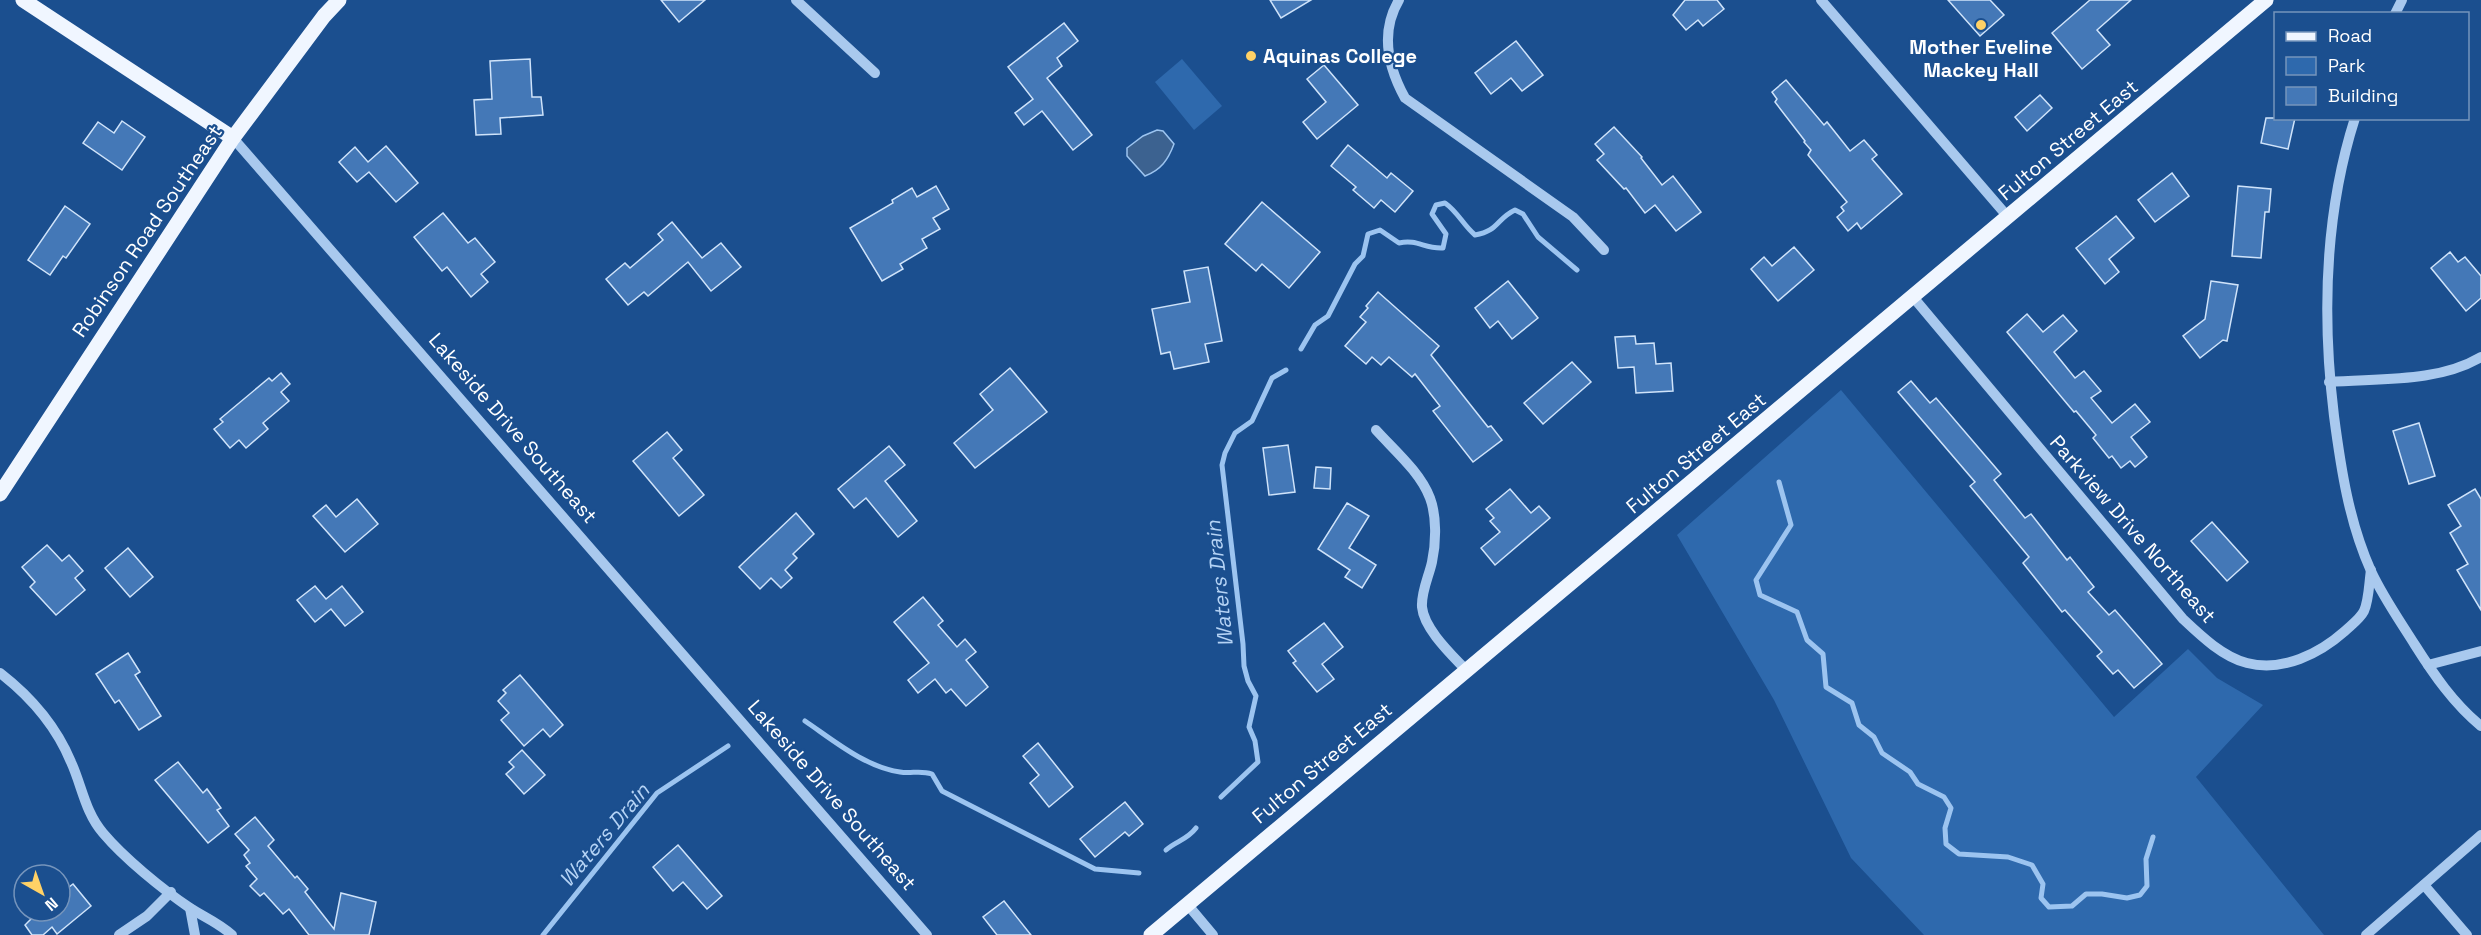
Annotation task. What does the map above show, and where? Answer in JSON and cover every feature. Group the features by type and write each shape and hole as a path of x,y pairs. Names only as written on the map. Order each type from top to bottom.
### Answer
{"main road":[{"name":"Lakeside Drive Southeast","path":"23,0 233,138"},
{"name":"Robinson Road Southeast","path":"0,494 233,138 324,16 339,0"},
{"name":"Fulton Street East","path":"1151,935 2266,0"}],"street":[{"path":"796,0 875,74"},
{"path":"1399,0 1388,24 1388,49 1394,78 1405,98 1573,217 1604,250"},
{"path":"1821,0 2008,217"},
{"path":"2354,120 2346,146 2337,193 2325,311 2329,382 2339,460 2346,494 2371,570 2388,603 2428,665 2462,711 2481,726"},
{"name":"Lakeside Drive Southeast","path":"233,138 927,935"},
{"name":"Parkview Drive Northeast","path":"1913,297 2183,619 2201,636 2228,654 2248,663 2277,664 2308,658 2329,645 2364,612 2371,570"},
{"path":"2329,382 2440,374 2467,365 2481,357"},
{"path":"1376,430 1419,477 1431,499 1436,531 1422,608 1438,639 1466,670"},
{"path":"2428,665 2481,651"},
{"path":"0,673 29,699 58,735 72,763 85,802 101,831 125,856 190,908 219,924 232,935"},
{"path":"2367,935 2481,835"},
{"path":"2424,885 2467,935"},
{"path":"119,935 147,916 171,892"},
{"path":"1187,904 1213,935"},
{"path":"190,908 195,935"}],"green space":[{"path":"1182,59 1222,106 1194,130 1155,82"},
{"path":"1841,390 2114,717 2188,649 2217,678 2263,705 2196,777 2324,935 1924,935 1851,858 1774,700 1677,535"}],"shaded area":[{"path":"1157,130 1163,131 1174,144 1163,164 1145,176 1127,156 1127,148 1143,136"}],"building":[{"path":"661,0 705,0 679,22"},
{"path":"1270,0 1311,0 1281,18"},
{"path":"1685,0 1717,0 1724,9 1703,26 1698,20 1686,30 1673,15"},
{"name":"Mother Eveline Mackey Hall","path":"1948,0 1990,0 2004,15 1980,36"},
{"path":"2090,0 2131,0 2097,30 2110,45 2082,69 2052,33"},
{"path":"1064,23 1078,41 1057,58 1062,66 1047,78 1092,135 1073,150 1042,111 1024,125 1015,113 1033,99 1008,67"},
{"path":"1516,41 1543,75 1522,91 1511,78 1491,94 1475,73"},
{"path":"530,59 532,97 541,97 543,115 500,118 501,134 476,135 474,100 492,99 490,61"},
{"path":"1324,65 1358,105 1317,139 1303,122 1326,102 1307,79"},
{"path":"1786,80 1824,125 1827,122 1850,151 1864,140 1877,155 1872,159 1902,194 1861,229 1857,223 1848,231 1837,217 1844,211 1841,207 1847,202 1808,155 1811,150 1775,102 1777,99 1772,92"},
{"path":"2040,95 2052,108 2027,131 2015,117"},
{"path":"2266,118 2295,120 2288,149 2261,143"},
{"path":"122,121 145,137 122,170 83,143 98,122 114,133"},
{"path":"1614,127 1642,157 1662,185 1673,176 1701,212 1676,231 1655,205 1645,213 1626,188 1624,189 1597,160 1604,154 1595,144"},
{"path":"1348,145 1387,178 1391,173 1413,191 1395,212 1381,200 1374,208 1353,190 1356,187 1331,166"},
{"path":"386,146 418,183 396,202 369,172 357,182 339,162 355,147 368,162"},
{"path":"2172,173 2189,196 2155,222 2138,200"},
{"path":"936,186 949,209 933,218 940,229 922,239 927,248 900,264 903,269 882,281 850,228 893,203 892,200 912,188 917,197"},
{"path":"2238,186 2271,189 2269,212 2265,212 2261,258 2232,256"},
{"path":"1262,202 1320,252 1289,288 1262,264 1256,271 1225,244"},
{"path":"65,206 90,224 66,258 63,256 50,275 28,260"},
{"path":"443,213 468,243 475,238 495,262 481,274 488,282 471,297 447,267 442,271 414,237"},
{"path":"2116,216 2134,238 2109,259 2119,272 2105,284 2076,248"},
{"path":"672,222 702,258 721,243 741,267 711,291 688,262 648,296 644,292 628,305 606,279 625,263 630,268 663,240 658,234"},
{"path":"1794,247 1814,270 1778,301 1751,269 1764,257 1772,266"},
{"path":"2450,252 2458,262 2465,257 2481,276 2481,298 2466,311 2431,268"},
{"path":"1208,267 1222,341 1205,344 1209,362 1174,369 1170,352 1161,354 1152,309 1190,302 1184,271"},
{"path":"1508,281 1538,318 1512,339 1498,321 1490,328 1475,308"},
{"path":"2211,281 2238,285 2227,341 2223,340 2200,358 2183,336 2205,319"},
{"path":"1378,292 1439,346 1431,355 1488,427 1491,426 1502,440 1473,462 1433,411 1440,406 1415,374 1412,377 1389,357 1381,365 1372,357 1366,364 1345,346 1366,322 1360,317"},
{"path":"2027,314 2043,332 2063,315 2077,331 2054,352 2075,378 2084,371 2101,391 2091,398 2112,423 2135,404 2150,422 2131,437 2147,457 2135,467 2130,461 2121,468 2112,456 2109,458 2093,438 2096,435 2007,332"},
{"path":"1635,336 1636,344 1654,343 1656,364 1671,363 1673,391 1636,393 1634,367 1618,368 1615,337"},
{"path":"1572,362 1591,382 1543,424 1524,403"},
{"path":"1010,368 1047,412 975,468 954,443 993,410 980,394"},
{"path":"281,373 290,384 281,392 289,401 263,423 268,429 246,448 239,440 230,448 214,429 223,422 220,419 269,378 272,381"},
{"path":"1911,381 1930,403 1936,398 2001,474 1994,480 2025,518 2031,514 2067,560 2070,557 2094,587 2088,592 2109,615 2115,610 2162,664 2134,688 2118,670 2113,674 2097,656 2102,652 2065,610 2062,612 2023,563 2029,557 1970,486 1975,482 1898,392"},
{"path":"2419,423 2435,476 2409,484 2393,431"},
{"path":"667,432 682,450 673,458 704,495 679,516 633,461"},
{"path":"1288,445 1295,492 1269,495 1263,448"},
{"path":"889,446 905,465 885,481 917,521 898,537 866,498 854,508 838,489"},
{"path":"1316,467 1331,468 1330,489 1314,488"},
{"path":"1510,489 1531,513 1539,506 1550,518 1495,565 1481,548 1500,532 1490,521 1494,518 1486,509"},
{"path":"2475,489 2481,499 2481,610 2457,570 2468,564 2450,533 2461,526 2448,505"},
{"path":"357,499 378,524 345,552 313,516 326,505 336,517"},
{"path":"1347,503 1369,516 1349,548 1376,565 1362,588 1345,577 1350,570 1318,549"},
{"path":"796,513 814,534 793,554 797,558 785,570 792,578 781,588 771,578 760,589 739,567"},
{"path":"2212,522 2248,562 2227,581 2191,541"},
{"path":"47,545 62,561 69,555 83,571 75,578 85,590 56,615 30,587 35,582 22,567"},
{"path":"128,548 153,577 130,597 105,568"},
{"path":"315,586 326,599 342,586 363,612 345,626 331,609 315,622 297,600"},
{"path":"923,597 943,621 938,625 957,647 965,639 976,652 966,660 988,687 966,706 951,689 946,693 935,679 918,693 908,680 929,663 894,622"},
{"path":"1324,623 1343,647 1322,664 1334,679 1317,692 1293,663 1296,661 1288,651"},
{"path":"128,653 140,672 135,675 161,716 139,730 119,700 115,703 96,674"},
{"path":"520,675 563,725 550,737 543,729 524,746 501,720 509,713 498,701 506,693 503,690"},
{"path":"1038,743 1073,787 1049,807 1030,783 1039,775 1023,756"},
{"path":"522,750 545,775 524,794 506,774 514,767 509,762"},
{"path":"178,762 203,793 207,789 221,808 217,810 229,826 208,843 155,780"},
{"path":"1125,802 1143,824 1129,836 1125,832 1095,857 1080,839"},
{"path":"255,817 274,840 268,846 295,878 297,876 308,889 305,892 334,929 341,893 376,902 369,935 309,935 289,909 283,914 264,893 260,896 250,886 257,879 246,866 250,863 244,855 249,850 235,834"},
{"path":"678,845 722,896 707,909 683,882 673,891 653,867"},
{"path":"72,885 91,906 72,922"},
{"path":"1004,901 1031,935 997,935 983,917"},
{"path":"27,923 70,923 57,934 52,927 43,935 32,935 25,925"}],"waterway":[{"name":"Waters Drain","path":"1301,349 1315,325 1328,316 1355,264 1363,256 1368,234 1380,230 1399,243 1411,242 1443,248 1446,234 1432,214 1436,205 1445,203 1475,235 1489,231 1515,210 1523,214 1538,237 1577,270"},
{"name":"Waters Drain","path":"1221,797 1258,762 1255,741 1249,727 1256,696 1248,681 1244,666 1222,465 1235,433 1252,421 1272,378 1286,370"},
{"name":"Waters Drain","path":"1779,482 1791,525 1756,580 1760,595 1797,612 1807,640 1823,654 1826,687 1852,703 1859,725 1874,737 1882,753 1910,772 1918,784 1944,797 1951,808 1945,828 1946,844 1959,854 2008,857 2032,865 2043,884 2041,898 2049,907 2072,906 2086,894 2127,898 2140,895 2147,886 2146,859 2153,837"},
{"name":"Waters Drain","path":"805,721 850,752 874,765 900,772 932,774 942,791 1095,869 1139,873"},
{"name":"Waters Drain","path":"543,935 657,793 728,746"},
{"name":"Waters Drain","path":"1166,850 1196,828"}],"place":[{"name":"Mother Eveline Mackey Hall","path":"1981,25"},
{"name":"Aquinas College","path":"1251,56"}]}
